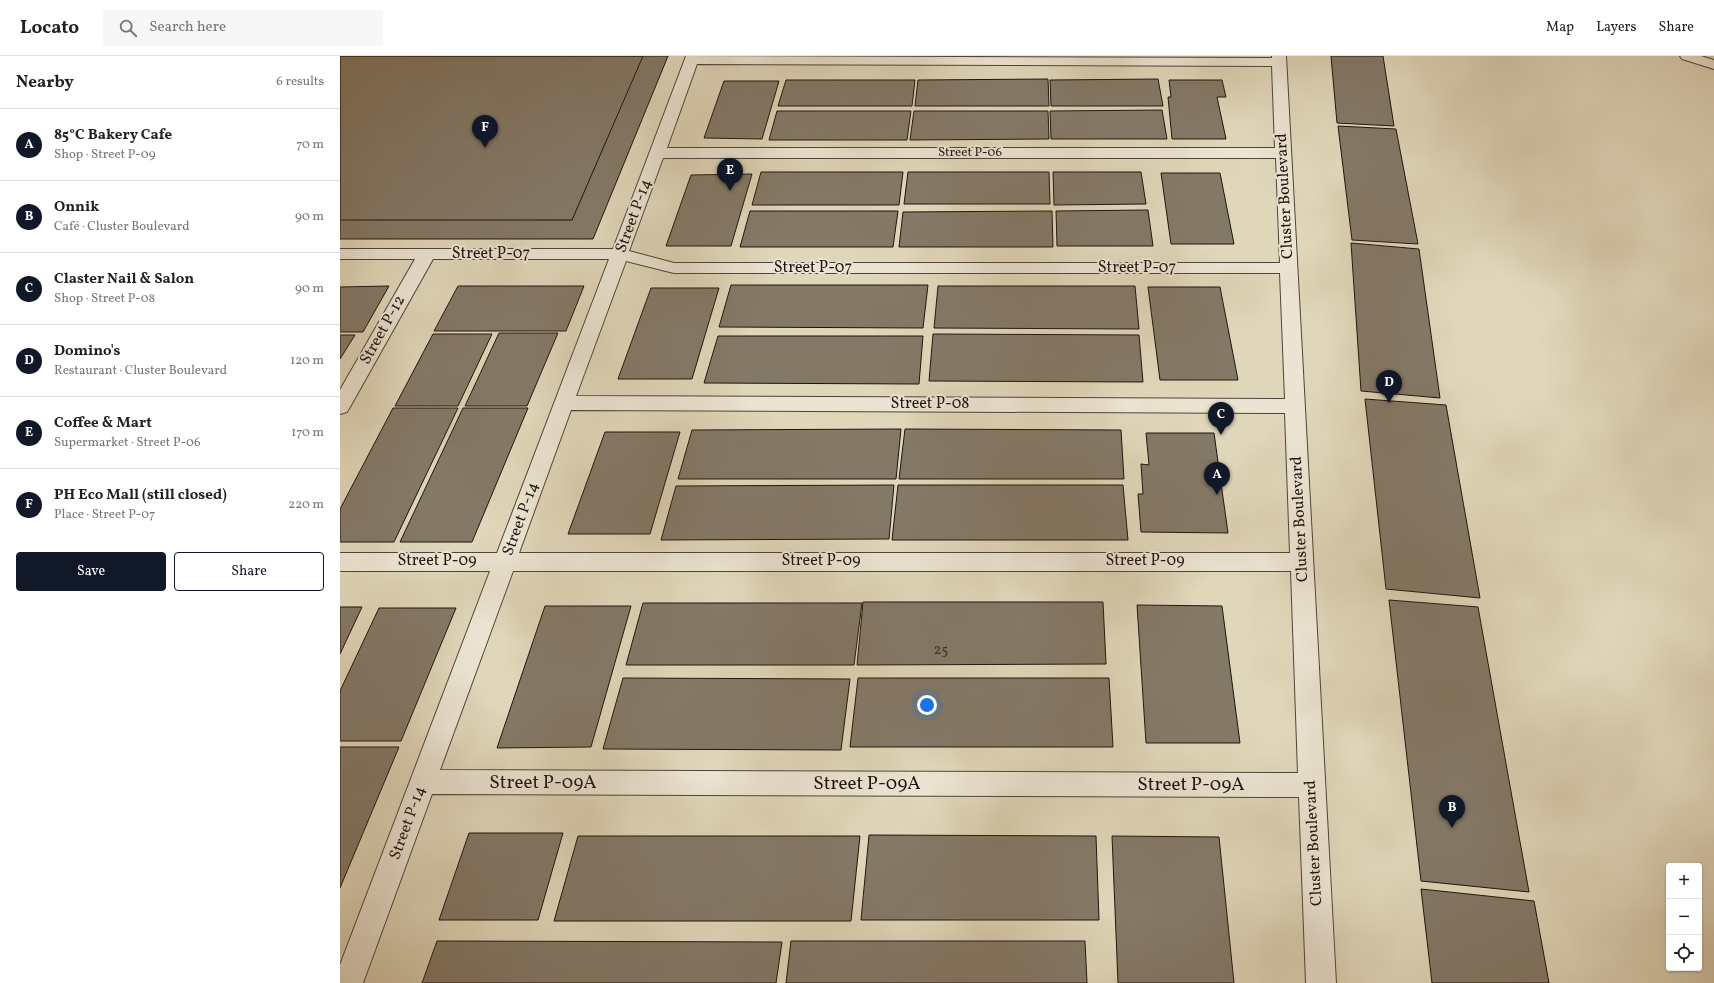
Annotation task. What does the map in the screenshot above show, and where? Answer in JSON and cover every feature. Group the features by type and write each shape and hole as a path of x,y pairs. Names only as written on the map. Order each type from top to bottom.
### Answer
{"street":[{"path":"1687,56 1714,65"},
{"path":"693,58 1279,59"},
{"name":"Street P-14","path":"348,983 693,58"},
{"name":"Cluster Boulevard","path":"1279,59 1321,983"},
{"name":"Street P-06","path":"658,153 1283,153"},
{"name":"Street P-07","path":"340,254 620,254 674,268 1288,268"},
{"name":"Street P-12","path":"340,407 427,254"},
{"name":"Street P-08","path":"564,403 1295,406"},
{"name":"Street P-09","path":"340,562 1302,562"},
{"name":"Street P-09A","path":"423,782 1312,785"}],"building":[{"path":"340,56 643,56 572,220 340,220"},
{"path":"340,56 668,56 593,239 340,239"},
{"path":"1331,56 1383,56 1394,126 1337,123"},
{"path":"1048,79 1049,106 915,106 918,80"},
{"path":"1158,79 1163,106 1051,106 1050,80"},
{"path":"786,80 915,80 912,106 778,106"},
{"path":"1169,80 1222,80 1226,97 1217,97 1226,139 1172,139 1168,97 1171,97"},
{"path":"724,81 779,81 762,139 704,138"},
{"path":"1162,110 1167,139 1051,139 1050,111"},
{"path":"777,111 911,111 907,140 769,140"},
{"path":"914,111 1048,111 1049,139 910,140"},
{"path":"1338,126 1396,129 1418,244 1352,240"},
{"path":"761,172 903,172 899,205 752,205"},
{"path":"908,172 1049,172 1050,204 904,204"},
{"path":"1053,172 1141,172 1146,204 1054,205"},
{"path":"1161,173 1220,173 1234,244 1171,244"},
{"path":"752,174 731,246 666,246 691,175"},
{"path":"1148,210 1153,246 1057,246 1056,211"},
{"path":"750,211 898,211 893,247 740,247"},
{"path":"1052,211 1053,247 899,247 903,212"},
{"path":"1351,243 1419,249 1440,398 1361,391"},
{"path":"731,285 928,285 923,328 719,327"},
{"path":"389,286 363,332 340,332 340,287"},
{"path":"458,286 584,286 566,331 434,331"},
{"path":"938,286 1135,286 1139,329 934,328"},
{"path":"1148,287 1220,287 1238,380 1160,380"},
{"path":"651,288 719,288 692,379 618,379"},
{"path":"499,333 558,333 527,406 465,406"},
{"path":"433,334 492,334 458,406 395,406"},
{"path":"933,334 1139,335 1143,382 929,381"},
{"path":"340,335 355,335 340,359"},
{"path":"718,336 923,336 919,384 704,383"},
{"path":"1365,399 1446,405 1480,598 1386,589"},
{"path":"393,408 458,408 394,542 340,542 340,509"},
{"path":"463,408 528,408 472,542 400,542"},
{"path":"901,429 896,479 678,479 692,430"},
{"path":"905,429 1121,430 1124,479 899,479"},
{"path":"605,432 680,432 650,534 568,534"},
{"path":"1146,433 1214,433 1228,533 1141,532 1138,494 1143,494 1141,464 1149,465"},
{"path":"894,485 889,539 661,540 676,486"},
{"path":"898,485 1123,485 1128,540 892,540"},
{"path":"1389,600 1478,607 1529,892 1421,881"},
{"path":"863,602 1103,602 1106,664 857,665"},
{"path":"643,603 862,603 854,665 626,665"},
{"path":"1137,605 1222,606 1240,743 1146,743"},
{"path":"545,606 631,606 591,747 497,748"},
{"path":"340,607 362,607 340,654"},
{"path":"379,608 456,608 401,741 340,741 340,691"},
{"path":"623,678 850,679 841,750 603,749"},
{"path":"858,678 1109,678 1113,747 850,747"},
{"path":"340,747 399,747 340,888"},
{"path":"469,833 563,833 538,920 439,920"},
{"path":"869,835 1096,836 1099,920 861,920"},
{"path":"578,836 860,836 851,921 554,921"},
{"path":"1112,836 1219,837 1234,983 1118,983"},
{"path":"1421,889 1534,901 1549,983 1432,983"},
{"path":"437,941 782,942 776,983 422,983"},
{"path":"791,941 1085,941 1087,983 786,983"}],"place":[{"name":"PH Eco Mall (still closed)","path":"485,148"},
{"name":"Coffee & Mart","path":"730,191"},
{"name":"Domino's","path":"1389,403"},
{"name":"Claster Nail & Salon","path":"1221,435"},
{"name":"85°C Bakery Cafe","path":"1217,495"},
{"name":"Onnik","path":"1452,828"}]}
